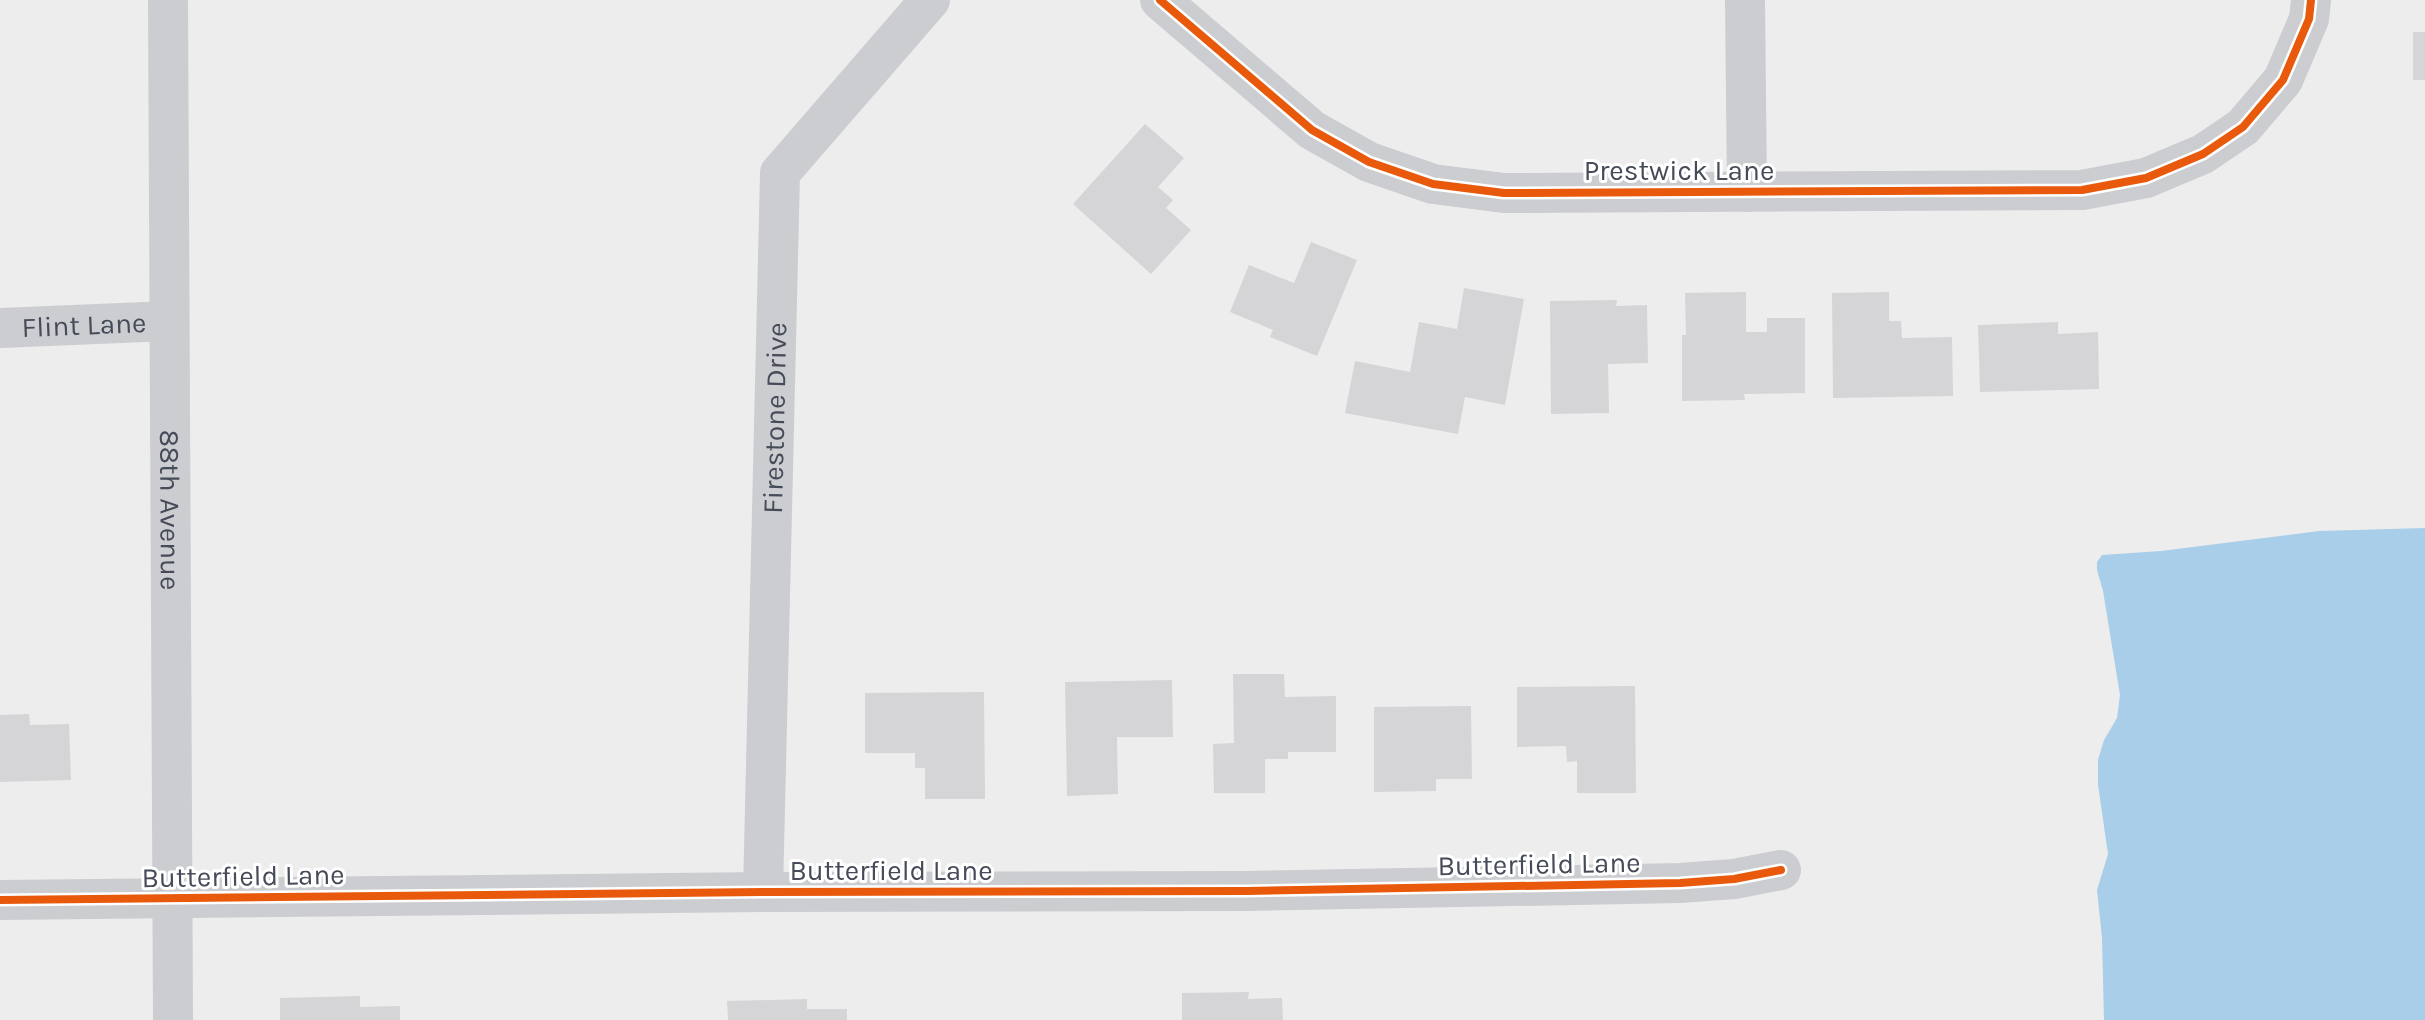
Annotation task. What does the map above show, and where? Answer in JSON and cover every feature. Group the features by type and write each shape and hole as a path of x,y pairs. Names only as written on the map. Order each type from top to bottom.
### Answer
{"street":[{"name":"88th Avenue","path":"168,0 173,1020"},
{"name":"Firestone Drive","path":"763,892 780,173 930,0"},
{"name":"Prestwick Lane","path":"1160,0 1312,130 1369,162 1433,184 1504,193 2082,190 2146,178 2203,154 2243,127 2283,80 2309,19 2311,0"},
{"path":"1745,0 1747,192"},
{"name":"Flint Lane","path":"0,328 169,321"},
{"name":"Butterfield Lane","path":"0,900 763,892 1231,891 1680,883 1734,879 1781,870"}],"water":[{"path":"2425,528 2425,1020 2104,1020 2102,938 2097,890 2108,854 2098,785 2098,760 2104,740 2117,718 2120,695 2097,562 2102,555 2161,551 2319,531"}],"building":[{"path":"2413,32 2425,32 2425,80 2413,80"},
{"path":"1145,124 1184,158 1158,187 1173,200 1166,208 1191,230 1151,274 1073,204"},
{"path":"1311,242 1357,260 1317,356 1270,337 1273,330 1230,312 1249,265 1294,283"},
{"path":"1464,288 1524,299 1505,405 1465,397 1458,434 1345,413 1355,361 1410,372 1419,322 1457,329"},
{"path":"1746,292 1746,332 1767,332 1767,318 1805,318 1805,393 1744,394 1745,400 1682,401 1685,293"},
{"path":"1889,292 1889,321 1901,321 1902,338 1952,337 1953,396 1833,398 1832,293"},
{"path":"1617,300 1616,306 1647,305 1648,363 1608,364 1609,413 1551,414 1550,301"},
{"path":"2058,322 2058,334 2098,332 2099,389 1980,392 1978,325"},
{"path":"1233,674 1284,674 1285,697 1336,696 1336,752 1288,752 1288,759 1265,759 1265,793 1214,793 1213,744 1234,743"},
{"path":"1172,680 1173,737 1117,737 1118,794 1067,796 1065,682"},
{"path":"1635,686 1636,793 1577,793 1577,761 1567,762 1566,746 1517,747 1517,687"},
{"path":"984,692 985,799 925,799 925,768 915,768 915,753 865,753 865,693"},
{"path":"1471,706 1472,779 1436,779 1436,791 1374,792 1374,707"},
{"path":"29,714 30,725 69,724 71,780 0,782 0,715"},
{"path":"1249,992 1248,999 1282,998 1283,1020 1182,1020 1182,993"},
{"path":"360,996 360,1007 400,1006 400,1020 280,1020 280,998"},
{"path":"807,999 807,1009 847,1009 847,1020 728,1020 727,1001"}],"cycle path":[{"path":"1160,0 1312,130 1369,162 1433,184 1504,193 2082,190 2146,178 2203,154 2243,127 2283,80 2309,19 2311,0"},
{"path":"0,900 763,892 1247,891 1680,883 1734,879 1781,870"}]}
